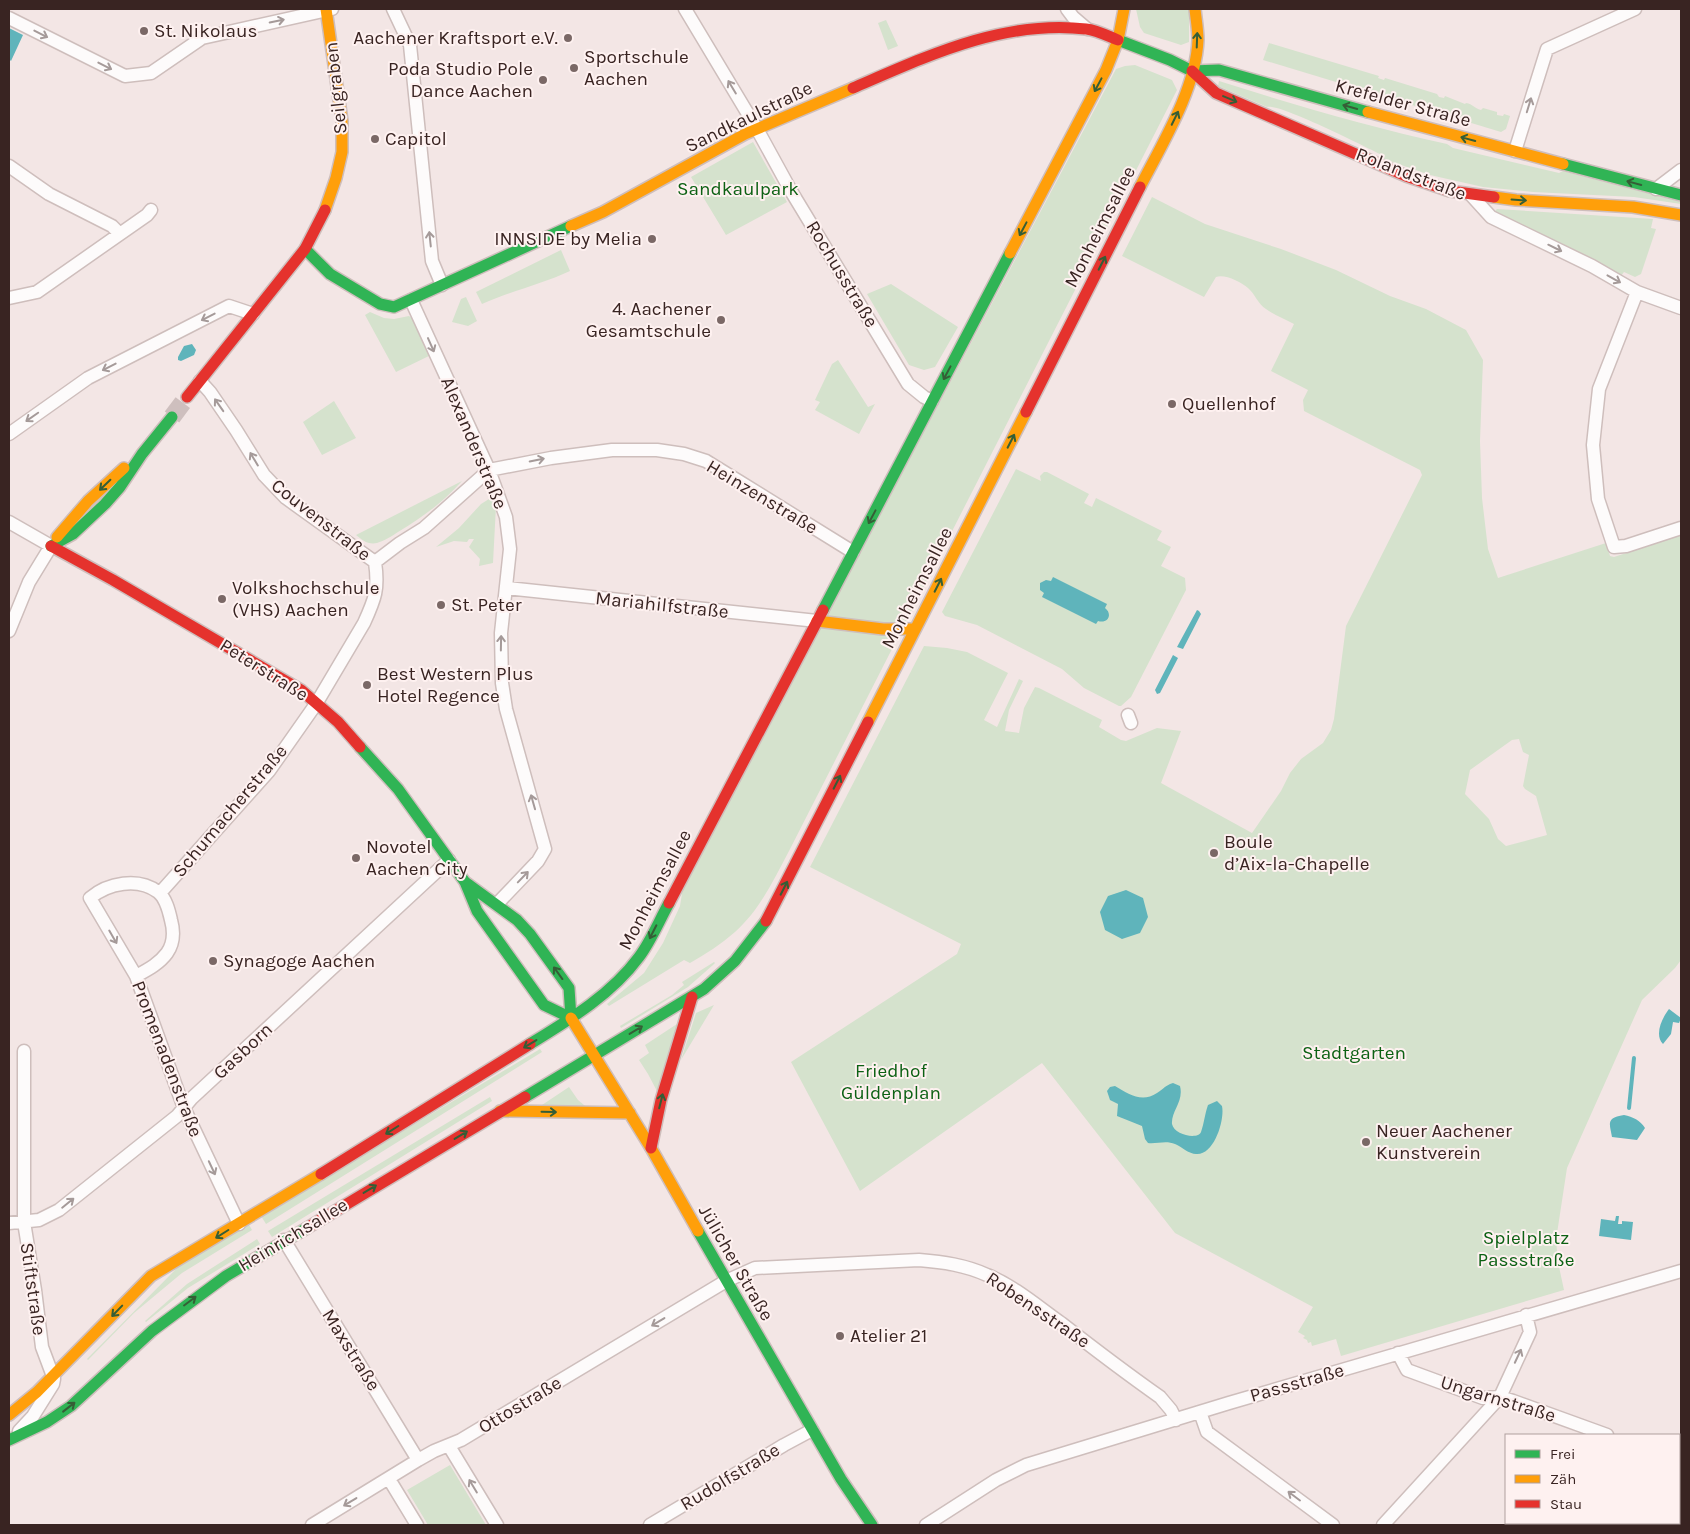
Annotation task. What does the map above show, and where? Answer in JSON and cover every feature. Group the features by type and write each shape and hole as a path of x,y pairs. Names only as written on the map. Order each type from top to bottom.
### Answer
{"main road":[{"name":"Seilgraben","path":"187,397 305,249 327,205 342,152 342,121 328,9"},
{"name":"Monheimsallee","path":"571,1018 634,966 644,950 1106,70 1118,40 1124,9"},
{"name":"Monheimsallee","path":"594,1055 692,997 720,976 750,945 769,917 1185,97 1198,39 1194,9"},
{"name":"Sandkaulstraße","path":"411,300 603,212 757,129 913,61 960,44 1012,31 1040,28 1087,28 1118,40"},
{"name":"Krefelder Straße","path":"1118,40 1170,60 1192,71 1219,70 1232,73 1397,120 1681,195"},
{"name":"Rolandstraße","path":"1192,71 1216,93 1406,176 1450,191 1470,195"},
{"path":"1470,195 1516,200 1633,207 1681,215"},
{"path":"305,249 330,274 380,304 394,307 411,300"},
{"path":"51,546 63,527 119,472 142,454 172,417"},
{"name":"Peterstraße","path":"51,546 268,669 301,690 338,722 398,789 465,882 477,911 544,1005 571,1018 569,988 530,934 517,920 465,882"},
{"path":"817,621 884,629 915,629"},
{"path":"651,1148 661,1100 692,997"},
{"name":"Jülicher Straße","path":"571,1018 651,1148 841,1480 872,1525"},
{"name":"Heinrichsallee","path":"9,1415 23,1405 54,1376 151,1276 239,1224 571,1018"},
{"name":"Heinrichsallee","path":"9,1440 47,1422 62,1412 95,1385 152,1331 226,1276 594,1055"},
{"path":"500,1111 630,1113"}],"street":[{"path":"9,18 125,76 151,73 202,38 328,9"},
{"path":"393,9 410,45 432,261 442,285"},
{"name":"Rochusstraße","path":"686,9 757,129 791,191 908,384 932,401"},
{"path":"1066,9 1087,28"},
{"path":"1515,152 1547,49 1635,9"},
{"path":"9,166 49,194 112,226 120,234"},
{"path":"1656,189 1681,170"},
{"name":"Rolandstraße","path":"1470,195 1491,217 1592,266 1637,292 1681,308"},
{"path":"9,298 37,292 147,215 151,210"},
{"path":"1637,292 1599,388 1593,445 1598,499 1614,547 1626,546 1681,528"},
{"name":"Alexanderstraße","path":"411,300 489,470 506,517 510,550 501,633 502,683 506,709 545,849 538,862 497,904"},
{"path":"9,434 88,378 230,306 253,314"},
{"name":"Couvenstraße","path":"200,381 210,392 236,430 264,475 286,498 376,562 400,543 424,528 489,470"},
{"name":"Heinzenstraße","path":"489,470 550,458 612,450 657,450 684,454 706,460 853,552"},
{"name":"Peterstraße","path":"9,522 51,546"},
{"path":"9,631 29,582 51,546"},
{"name":"Schumacherstraße","path":"160,893 269,771 316,704 370,610 375,598 378,582 376,562"},
{"name":"Mariahilfstraße","path":"506,588 817,621"},
{"name":"Gasborn","path":"24,1222 39,1220 59,1210 177,1116 192,1098 449,860"},
{"name":"Promenadenstraße","path":"160,893 139,885 116,885 100,889 90,898 136,976 184,1108 239,1224"},
{"path":"136,976 157,964 167,952 173,939 169,909 160,893"},
{"name":"Stiftstraße","path":"24,1051 24,1222 42,1348 54,1376"},
{"path":"9,1223 24,1222"},
{"name":"Maxstraße","path":"284,1240 418,1460"},
{"name":"Robensstraße","path":"726,1281 755,1268 911,1260 967,1267 988,1275 1009,1287 1074,1332 1160,1397 1171,1410 1176,1420"},
{"name":"Passstraße","path":"926,1525 1012,1471 1042,1460 1526,1315 1681,1271"},
{"name":"Ottostraße","path":"312,1525 418,1460 434,1451 449,1446 726,1281"},
{"path":"1383,1525 1500,1397 1530,1332 1526,1315"},
{"name":"Ungarnstraße","path":"1398,1353 1407,1370 1483,1398 1500,1397 1604,1434"},
{"name":"Heinrichsallee","path":"9,1440 25,1426 38,1409 53,1384 54,1376"},
{"path":"1200,1412 1207,1432 1333,1525"},
{"name":"Rudolfstraße","path":"650,1525 784,1444 812,1430"},
{"path":"449,1446 497,1525"},
{"path":"389,1479 417,1525"}],"green space":[{"path":"1136,9 1189,9 1189,42 1181,45 1144,33 1140,27"},
{"path":"886,20 898,46 888,50 878,23"},
{"path":"1269,43 1379,76 1378,78 1384,80 1385,78 1437,94 1439,97 1444,98 1445,96 1465,104 1470,104 1481,110 1483,108 1497,112 1497,115 1503,116 1504,114 1510,116 1506,129 1501,132 1263,60"},
{"path":"1135,65 1172,80 1177,90 772,883 752,914 724,941 690,963 684,960 609,1006 607,1004 644,973 663,943 680,906 683,887 1116,69"},
{"path":"1219,81 1332,115 1447,144 1453,148 1559,173 1563,171 1681,202 1681,204 1634,197 1533,192 1483,187 1430,175 1381,158 1380,154 1304,118 1267,107 1218,86"},
{"name":"Sandkaulpark","path":"753,142 787,202 726,235 691,177"},
{"name":"Stadtgarten","path":"1152,197 1205,224 1281,249 1336,270 1390,296 1426,309 1466,330 1483,360 1480,441 1482,498 1488,549 1498,578 1606,543 1610,556 1614,557 1681,535 1681,960 1642,1000 1567,1168 1556,1240 1558,1262 1564,1290 1341,1356 1336,1339 1312,1346 1311,1342 1308,1343 1303,1338 1305,1336 1298,1332 1313,1307 1175,1233 1042,1063 860,1191 791,1062 957,954 961,944 810,867 924,646 967,652 1008,673 984,720 997,727 1019,679 1023,681 1009,710 1005,731 1019,733 1024,708 1035,687 1102,720 1099,727 1121,740 1126,741 1157,728 1181,731 1161,783 1252,833 1281,791 1290,773 1301,759 1323,743 1331,730 1346,626 1422,475 1420,470 1304,411 1303,400 1308,390 1271,371 1294,324 1263,307 1245,286 1228,278 1216,277 1204,297 1122,256","holes":["1519,739 1523,752 1529,755 1523,786 1536,796 1547,835 1506,846 1498,839 1489,819 1465,794 1470,770 1512,740"]},
{"path":"1497,209 1653,219 1651,228 1656,229 1641,274 1635,277 1624,272 1621,276 1496,213"},
{"path":"561,250 570,271 482,304 476,292"},
{"path":"891,284 958,327 935,367 924,370 909,365 867,294"},
{"path":"466,297 477,321 468,326 452,322 461,299"},
{"path":"370,312 384,318 394,319 409,316 413,319 431,355 396,372 365,315"},
{"path":"838,360 868,407 875,404 859,434 815,410 820,402 815,400 832,364"},
{"path":"334,401 356,438 322,455 303,422"},
{"path":"1016,469 1041,481 1040,476 1047,472 1089,494 1084,503 1092,507 1096,498 1162,531 1157,540 1171,547 1161,566 1185,578 1186,590 1131,697 1121,706 1084,688 1062,669 977,625 945,616 942,612"},
{"path":"462,481 432,509 385,540 377,543 368,543 356,535"},
{"path":"489,499 496,506 493,563 479,566 480,559 469,547 474,539 469,539 467,542 454,541 436,547 459,528 481,504"},
{"path":"714,962 688,987 621,1028 620,1026 672,995 684,985 682,982"},
{"path":"714,1005 681,1060 696,1013"},
{"path":"680,1022 658,1093 639,1060 649,1053 645,1045"},
{"path":"540,1049 542,1052 266,1224 261,1216"},
{"path":"569,1087 578,1100 590,1110 539,1107"},
{"path":"490,1097 492,1101 272,1237 268,1231"},
{"path":"248,1223 252,1230 182,1273 134,1313 87,1359 177,1268"},
{"path":"257,1239 260,1244 188,1288 145,1321 187,1284"},
{"path":"450,1465 486,1525 428,1525 407,1490"}],"water":[{"path":"9,28 23,35 11,61 9,59"},
{"path":"192,344 196,350 194,355 181,361 178,360 184,346"},
{"path":"1053,577 1107,604 1105,608 1109,616 1107,620 1098,621 1096,624 1042,597 1044,593 1040,590 1040,583 1046,580 1051,581"},
{"path":"1197,610 1201,614 1183,649 1177,647"},
{"path":"1173,655 1178,658 1160,693 1157,694 1155,690"},
{"path":"1126,890 1143,898 1148,917 1140,933 1122,939 1105,930 1100,912 1108,896"},
{"path":"1669,1009 1681,1018 1679,1023 1673,1022 1671,1034 1663,1044 1660,1040 1659,1031"},
{"path":"1173,1083 1180,1086 1181,1092 1172,1124 1181,1133 1191,1136 1199,1134 1208,1105 1217,1101 1222,1106 1222,1120 1217,1136 1208,1149 1202,1153 1191,1153 1172,1143 1148,1143 1142,1126 1117,1116 1118,1104 1110,1100 1107,1091 1110,1087 1115,1086 1135,1096 1146,1097 1157,1093"},
{"path":"1624,1115 1636,1119 1645,1128 1637,1140 1612,1137 1611,1120"},
{"path":"1616,1216 1619,1216 1618,1224 1622,1224 1622,1221 1633,1222 1631,1240 1599,1236 1601,1219 1615,1221"}],"waterway":[{"path":"1629,1108 1634,1058"}],"tunnel":[{"path":"172,417 187,397"}],"traffic: fast":[{"path":"1118,40 1170,60 1192,71 1219,70 1368,112"},
{"path":"1563,164 1681,195"},
{"path":"305,249 330,274 380,304 394,307 571,226"},
{"path":"823,610 1010,253"},
{"path":"51,546 73,534 105,504 120,487 142,454 172,417"},
{"path":"360,747 398,789 465,882 477,911 544,1005 571,1018"},
{"path":"465,882 517,920 530,934 569,988 571,1018"},
{"path":"530,1044 589,1006 628,971 651,938 669,903"},
{"path":"525,1097 704,989 735,961 766,921"},
{"path":"9,1440 47,1422 71,1406 152,1331 226,1276 307,1228"},
{"path":"698,1231 841,1479 872,1525"}],"traffic: slow":[{"path":"325,210 336,178 342,152 342,121 326,9"},
{"path":"1010,253 1106,70 1118,40 1124,9"},
{"path":"1140,187 1185,97 1191,78 1198,40 1195,9"},
{"path":"571,226 603,212 745,134 853,88"},
{"path":"1368,112 1563,164"},
{"path":"1494,197 1633,207 1681,215"},
{"path":"868,722 1026,412"},
{"path":"57,537 88,501 124,468"},
{"path":"817,621 883,629 915,629"},
{"path":"571,1018 651,1148 698,1231"},
{"path":"500,1111 630,1113"},
{"path":"9,1415 37,1392 151,1276 321,1174"}],"traffic: jam":[{"path":"853,88 937,53 995,35 1055,27 1086,29 1118,40"},
{"path":"1192,71 1216,93 1406,176 1450,191 1494,197"},
{"path":"1026,412 1140,187"},
{"path":"187,397 305,249 325,210"},
{"path":"51,546 301,690 338,722 360,747"},
{"path":"669,903 823,610"},
{"path":"766,921 868,722"},
{"path":"651,1148 661,1100 692,997"},
{"path":"321,1174 530,1044"},
{"path":"307,1228 525,1097"}],"place":[{"name":"St. Nikolaus","path":"144,31"},
{"name":"Aachener Kraftsport e.V.","path":"568,38"},
{"name":"Sportschule Aachen","path":"574,68"},
{"name":"Poda Studio Pole Dance Aachen","path":"543,80"},
{"name":"Capitol","path":"375,139"},
{"name":"INNSIDE by Melia","path":"652,239"},
{"name":"4. Aachener Gesamtschule","path":"721,320"},
{"name":"Quellenhof","path":"1172,404"},
{"name":"Volkshochschule (VHS) Aachen","path":"222,599"},
{"name":"St. Peter","path":"441,605"},
{"name":"Best Western Plus Hotel Regence","path":"367,685"},
{"name":"Boule d’Aix-la-Chapelle","path":"1214,853"},
{"name":"Novotel Aachen City","path":"356,858"},
{"name":"Synagoge Aachen","path":"213,961"},
{"name":"Neuer Aachener Kunstverein","path":"1366,1142"},
{"name":"Atelier 21","path":"840,1336"}],"park label":[{"name":"Friedhof Güldenplan","path":"891,1082"},
{"name":"Spielplatz Passstraße","path":"1526,1249"}]}
